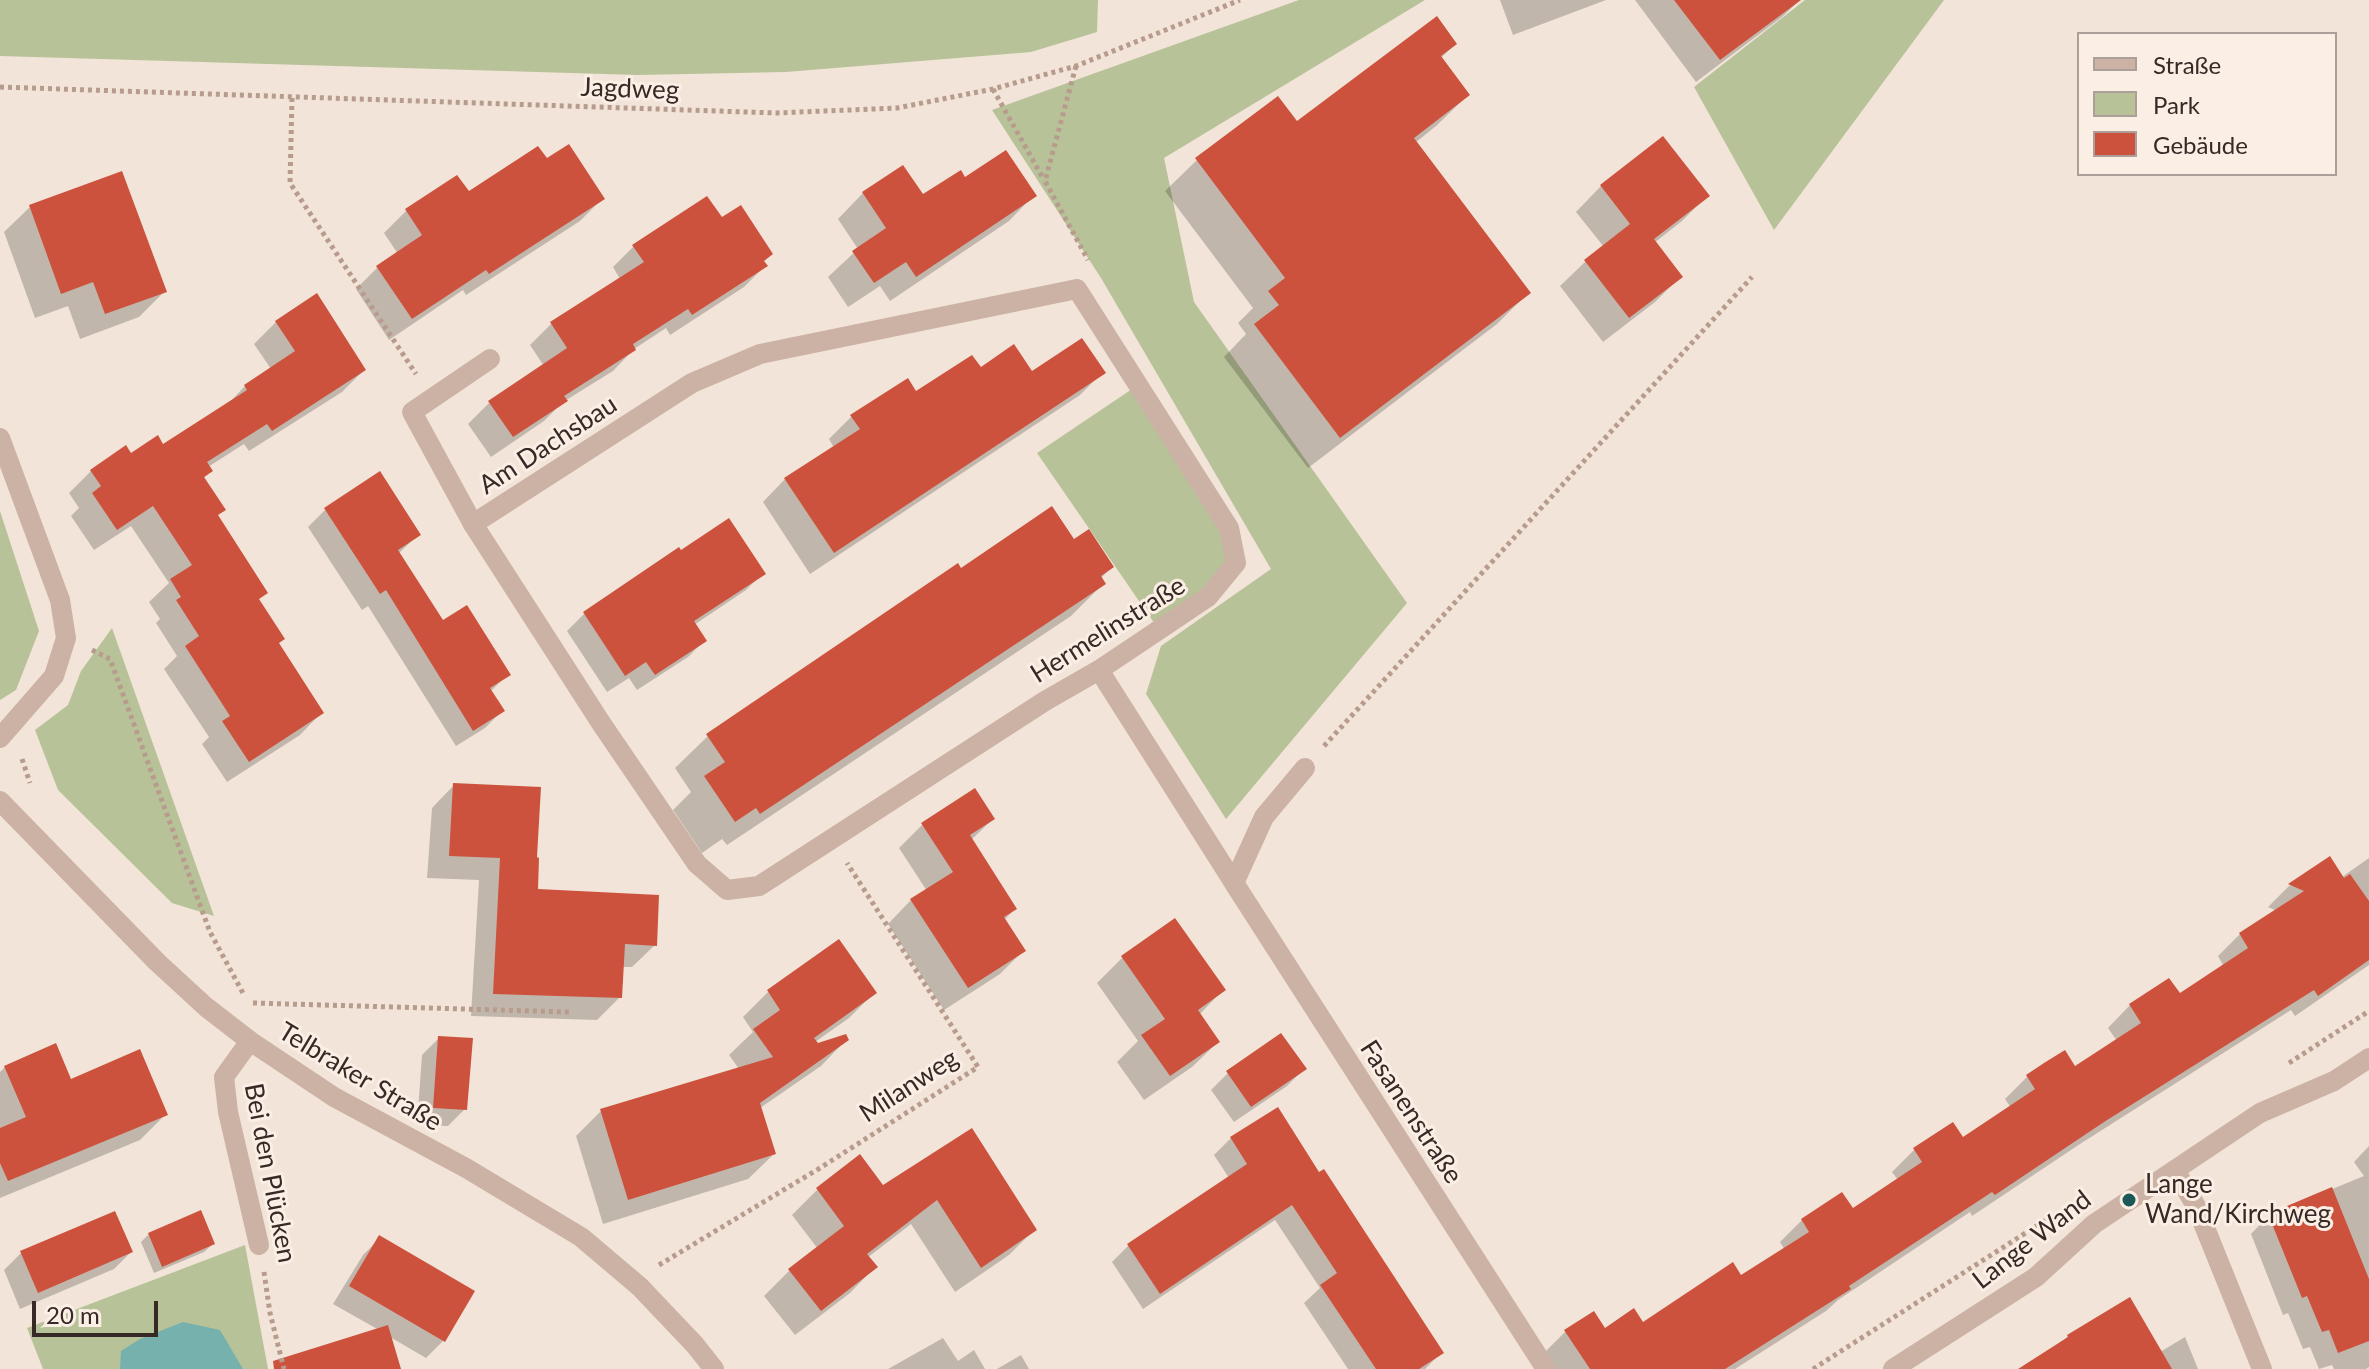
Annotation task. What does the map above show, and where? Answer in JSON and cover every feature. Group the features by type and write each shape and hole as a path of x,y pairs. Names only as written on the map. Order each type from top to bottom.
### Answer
{"street":[{"name":"Am Dachsbau","path":"727,890 697,864 601,723 473,524 692,383 760,354 1077,289"},
{"name":"Hermelinstraße","path":"727,890 759,886 1045,701 1099,670 1208,597 1236,563 1229,528 1077,289"},
{"path":"473,524 412,412 490,359"},
{"path":"0,438 60,600 66,638 54,676 0,738"},
{"name":"Fasanenstraße","path":"1099,670 1546,1369"},
{"path":"1234,883 1264,817 1305,768"},
{"name":"Telbraker Straße","path":"1,806 206,1007 250,1041 334,1097 466,1168 581,1237 640,1287 714,1369"},
{"name":"Bei den Plücken","path":"250,1041 224,1077 228,1112 259,1245"},
{"name":"Lange Wand","path":"1893,1369 2036,1277 2094,1224 2260,1113 2334,1081 2369,1058"},
{"path":"2175,1170 2197,1208 2262,1369"}],"path":[{"name":"Jagdweg","path":"0,87 776,113 897,108 993,89 1076,66 1240,0"},
{"path":"1045,181 1076,66"},
{"path":"993,89 1096,274 1077,289"},
{"path":"292,98 290,183 432,398"},
{"path":"1305,768 1752,277"},
{"path":"66,638 110,659 204,917 248,1003 569,1012"},
{"name":"Milanweg","path":"640,1287 663,1261 820,1168 978,1067 832,840"},
{"name":"Bei den Plücken","path":"259,1245 270,1313 284,1369"}],"green space":[{"path":"0,0 1098,0 1097,32 1031,52 786,72 638,75 0,56"},
{"path":"1299,0 1425,0 1164,158 1194,302 1407,603 1226,819 1146,694 1161,646 1271,569 1101,278 992,110"},
{"path":"1805,0 1944,0 1774,230 1694,87"},
{"path":"1138,385 1229,528 1236,563 1159,630 1037,453"},
{"path":"0,511 39,631 16,690 0,700"},
{"path":"112,628 214,916 172,903 58,790 35,730 68,705 81,671"},
{"path":"245,1245 268,1369 43,1369 27,1328"}],"water":[{"path":"183,1322 220,1330 243,1369 120,1369 121,1351 140,1339"}],"building":[{"path":"1674,0 1801,0 1720,60"},
{"path":"1437,16 1457,44 1441,56 1470,95 1414,138 1531,293 1340,438 1254,324 1279,305 1268,291 1285,278 1195,158 1278,96 1297,121"},
{"path":"1663,136 1710,196 1654,239 1683,277 1629,318 1584,260 1630,224 1600,185"},
{"path":"569,144 605,199 489,274 486,270 412,319 376,266 422,235 405,209 457,175 469,191 538,146 547,158"},
{"path":"1006,150 1037,196 916,277 906,262 874,283 852,251 886,228 862,192 903,165 923,194 961,170 965,177"},
{"path":"122,171 167,292 105,314 93,282 61,294 29,205"},
{"path":"707,196 722,217 741,205 773,254 764,261 768,266 692,315 688,309 633,344 636,350 564,396 568,401 513,437 488,401 567,348 550,322 644,262 632,245"},
{"path":"317,293 366,370 272,431 267,424 207,462 213,471 204,477 226,510 218,515 268,593 259,599 285,639 279,643 324,713 249,762 222,721 230,716 185,646 199,636 176,600 181,597 170,579 192,565 153,506 117,530 92,493 101,486 90,470 126,445 131,453 158,435 163,444 247,390 244,385 295,351 275,321"},
{"path":"1082,338 1106,373 834,553 784,478 860,429 850,415 908,378 916,391 972,355 981,367 1014,344 1032,371"},
{"path":"380,471 421,535 398,550 443,620 467,605 511,675 490,688 505,711 473,731 386,590 380,594 324,508"},
{"path":"1052,506 1074,539 1089,529 1114,567 1101,576 1106,584 760,814 756,808 735,822 704,776 725,762 706,734 958,563 961,568"},
{"path":"729,518 766,574 694,621 707,641 655,675 646,662 625,676 583,612 679,547 681,550"},
{"path":"453,783 541,787 538,889 659,895 657,946 625,944 622,998 493,994 500,858 449,856"},
{"path":"975,788 995,819 970,835 1017,909 1004,917 1026,951 968,988 910,899 953,872 921,823"},
{"path":"2330,856 2344,878 2350,874 2369,901 2369,960 2318,996 2314,990 2104,1122 1995,1195 1992,1192 1849,1286 1851,1289 1725,1369 1590,1369 1564,1330 1594,1311 1605,1328 1634,1308 1643,1322 1733,1262 1741,1275 1809,1232 1801,1219 1842,1192 1853,1208 1922,1162 1913,1148 1953,1122 1963,1137 2035,1089 2026,1075 2044,1063 2065,1050 2075,1066 2141,1023 2129,1004 2169,978 2180,993 2248,948 2239,933 2304,891 2288,884"},
{"path":"1175,918 1226,990 1198,1010 1220,1042 1170,1076 1141,1035 1165,1019 1121,956"},
{"path":"839,939 877,993 814,1038 818,1043 846,1034 849,1040 760,1103 776,1154 628,1200 600,1109 773,1057 753,1029 780,1010 767,990"},
{"path":"1281,1033 1307,1069 1251,1107 1226,1071"},
{"path":"438,1036 473,1038 467,1110 433,1108"},
{"path":"56,1043 71,1079 140,1049 168,1115 8,1181 0,1163 0,1128 26,1117 4,1066"},
{"path":"1278,1107 1319,1172 1324,1169 1444,1353 1419,1369 1376,1369 1320,1285 1337,1273 1292,1205 1160,1294 1127,1244 1247,1164 1230,1137"},
{"path":"972,1128 1037,1230 981,1268 937,1200 867,1254 878,1267 821,1311 788,1269 844,1226 816,1188 860,1154 883,1185"},
{"path":"2332,1187 2369,1279 2369,1341 2338,1353 2329,1330 2322,1332 2307,1296 2302,1298 2268,1214"},
{"path":"201,1210 215,1244 162,1267 148,1233"},
{"path":"115,1211 133,1252 38,1293 20,1251"},
{"path":"379,1235 475,1291 445,1342 349,1286"},
{"path":"2130,1297 2172,1369 2018,1369 2067,1335"},
{"path":"388,1325 401,1369 274,1369 273,1361"}],"place":[{"name":"Lange Wand/Kirchweg","path":"2129,1200"}]}
